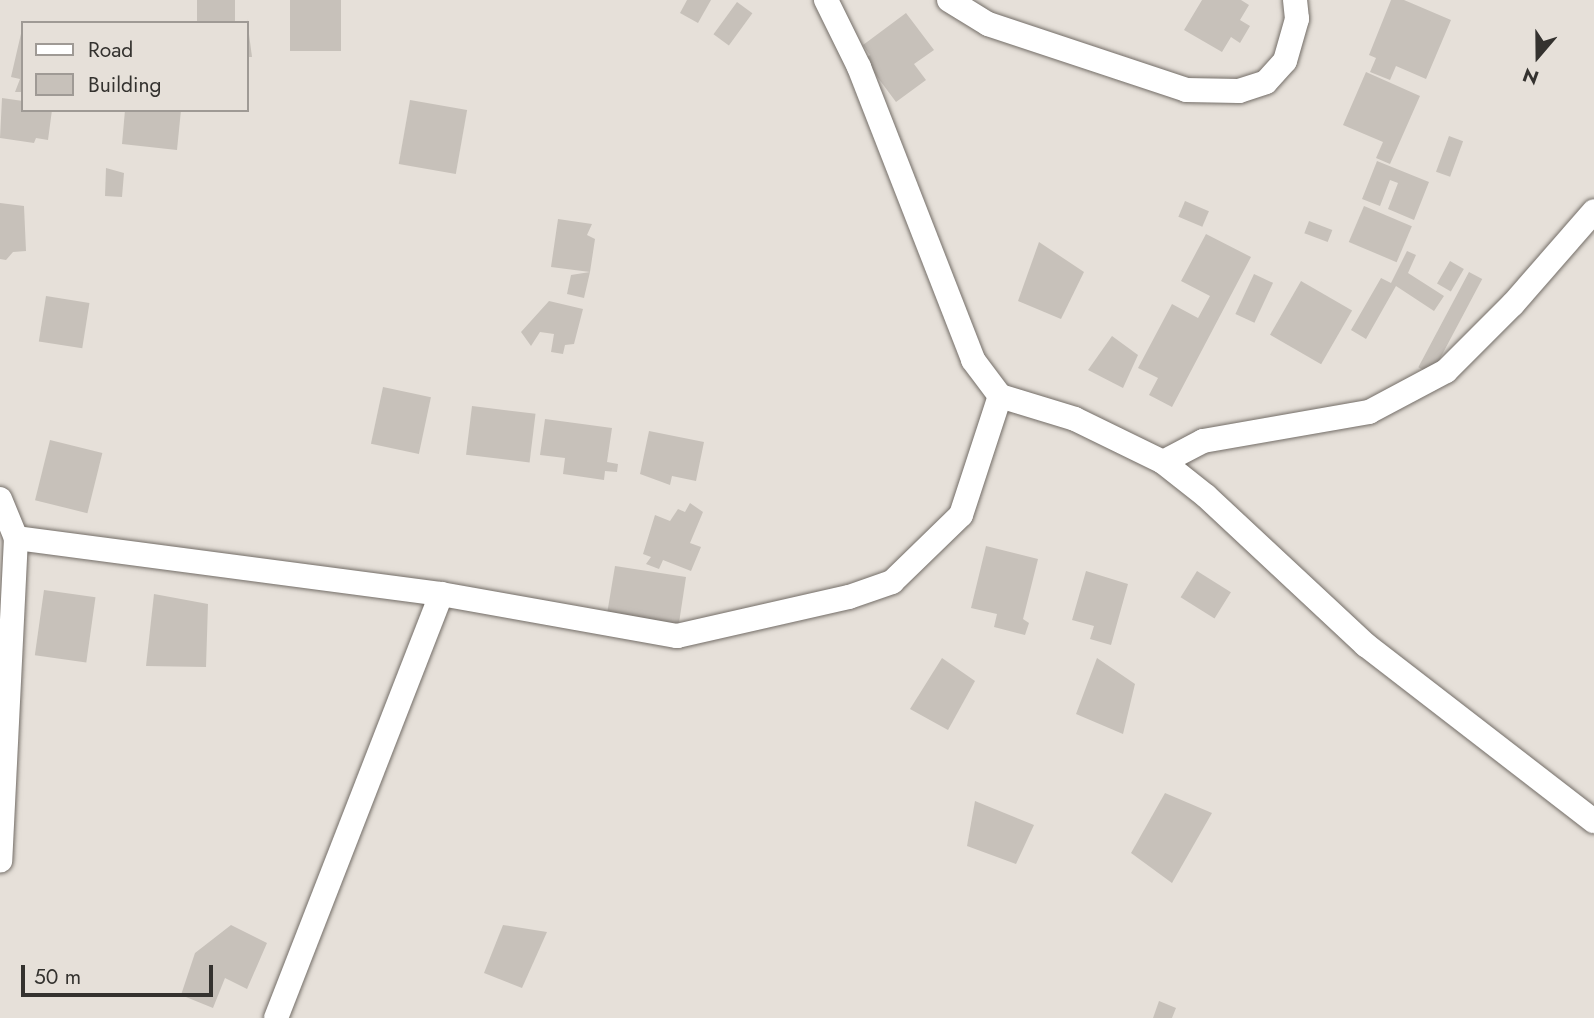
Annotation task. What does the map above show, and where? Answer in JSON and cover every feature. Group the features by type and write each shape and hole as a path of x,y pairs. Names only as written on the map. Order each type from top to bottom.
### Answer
{"street":[{"path":"825,0 859,66 973,360 1000,396 1075,419 1163,462 1206,496 1366,645 1594,821"},
{"path":"949,0 988,24 1186,90 1238,91 1266,82 1285,61 1297,19 1295,0"},
{"path":"1163,462 1203,441 1369,412 1446,372 1594,211"},
{"path":"16,538 441,594 677,636 892,582 961,515 1000,396"},
{"path":"0,499 16,538 0,861"},
{"path":"276,1018 441,594"}],"building":[{"path":"197,0 235,0 235,21 197,21"},
{"path":"290,0 341,0 341,51 290,51"},
{"path":"687,0 711,0 698,23 680,13"},
{"path":"1202,0 1241,0 1249,5 1240,20 1250,26 1240,43 1231,37 1222,52 1184,30"},
{"path":"1391,0 1404,0 1451,20 1426,79 1396,66 1390,80 1370,72 1376,58 1369,55"},
{"path":"737,2 752,13 729,46 713,34"},
{"path":"906,13 934,50 914,64 926,80 896,102 864,59 870,55 863,45"},
{"path":"248,27 252,57 248,57"},
{"path":"21,34 21,92 15,92 20,79 11,77"},
{"path":"1366,72 1420,96 1390,164 1376,158 1383,142 1343,125"},
{"path":"2,98 21,101 21,112 52,112 48,140 36,138 34,143 0,138"},
{"path":"410,100 467,110 456,174 399,164"},
{"path":"125,112 181,112 177,150 122,144"},
{"path":"1449,136 1463,141 1450,177 1436,172"},
{"path":"1377,161 1429,182 1414,220 1388,209 1398,183 1390,180 1380,206 1362,199"},
{"path":"106,168 124,173 122,197 105,196"},
{"path":"1185,201 1209,211 1202,227 1178,217"},
{"path":"0,203 24,206 26,251 13,252 6,260 0,259"},
{"path":"1364,206 1412,226 1397,262 1349,242"},
{"path":"558,219 592,224 587,235 595,239 590,272 551,267"},
{"path":"1309,221 1332,230 1328,242 1304,233"},
{"path":"1206,234 1251,257 1172,407 1149,395 1158,378 1138,368 1172,304 1198,318 1210,296 1181,281"},
{"path":"1039,242 1084,272 1061,319 1018,301"},
{"path":"1407,251 1416,255 1408,273 1444,296 1434,311 1396,286 1366,339 1351,330 1381,278 1391,283"},
{"path":"1450,261 1464,269 1451,292 1437,284"},
{"path":"590,272 584,298 567,294 571,275"},
{"path":"1469,272 1482,279 1432,374 1418,367"},
{"path":"1254,274 1273,283 1254,323 1235,314"},
{"path":"1301,281 1352,310 1321,364 1270,335"},
{"path":"46,296 89,303 82,348 39,341"},
{"path":"549,301 583,309 574,344 565,345 563,354 551,352 554,334 540,332 531,346 521,332"},
{"path":"1112,336 1138,355 1123,388 1088,370"},
{"path":"383,387 431,397 419,454 371,444"},
{"path":"472,406 536,414 530,462 466,455"},
{"path":"545,419 612,428 607,462 618,464 617,472 605,471 604,480 563,474 565,458 540,455"},
{"path":"649,431 704,442 696,481 672,476 670,485 640,474"},
{"path":"50,440 102,453 87,513 35,500"},
{"path":"690,503 703,512 690,543 701,547 691,571 663,560 659,569 646,564 651,557 643,554 655,515 670,521 678,509 685,512"},
{"path":"986,546 1038,559 1023,619 1029,623 1025,635 994,627 997,614 971,608"},
{"path":"615,566 686,577 677,636 607,614"},
{"path":"1086,571 1128,584 1111,645 1090,639 1094,626 1072,620"},
{"path":"1197,571 1231,592 1214,618 1181,597"},
{"path":"44,590 95,597 86,663 35,655"},
{"path":"154,594 208,604 206,667 146,666"},
{"path":"942,658 975,681 948,730 910,709"},
{"path":"1097,658 1135,684 1123,734 1076,714"},
{"path":"1165,793 1212,813 1172,883 1131,853"},
{"path":"975,801 1034,825 1016,864 967,846"},
{"path":"231,925 267,943 247,989 225,978 213,1008 181,995 195,953"},
{"path":"503,925 547,932 522,988 484,973"},
{"path":"1159,1001 1176,1008 1172,1018 1153,1018"}]}
